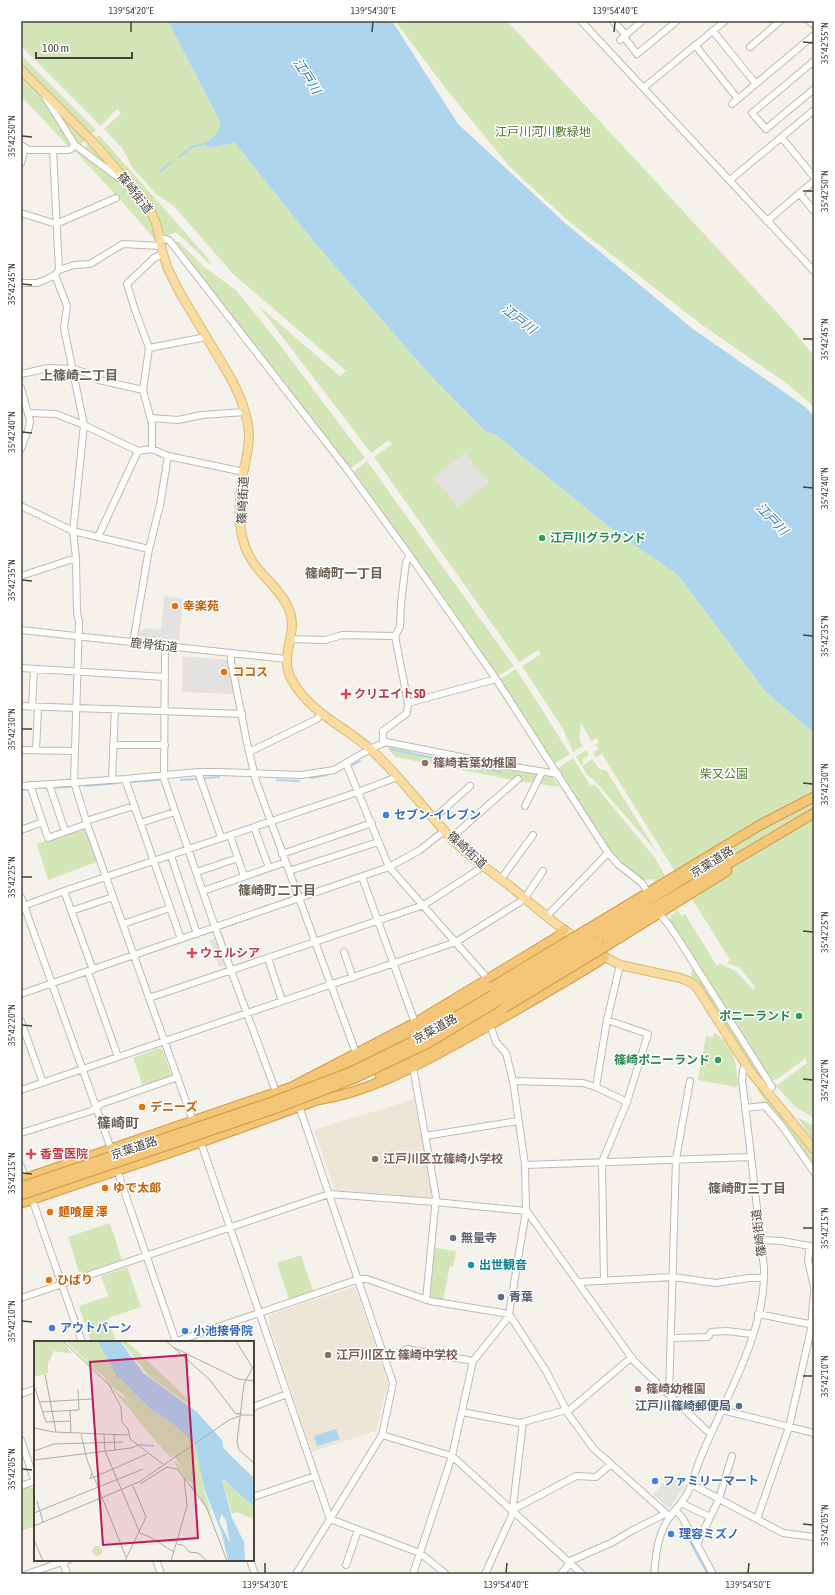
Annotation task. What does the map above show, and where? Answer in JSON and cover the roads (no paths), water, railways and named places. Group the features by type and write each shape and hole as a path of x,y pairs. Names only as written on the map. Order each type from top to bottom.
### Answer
{"highway":[{"name":"京葉道路","path":"668,894 814,798"},
{"path":"317,1100 357,1084 451,1039 504,1008 594,939 668,894 770,844 814,814"},
{"path":"292,1087 319,1079 394,1044 490,983 594,939 668,894"},
{"name":"京葉道路","path":"22,1182 111,1149 292,1087 490,983 567,932"},
{"name":"京葉道路","path":"22,1182 279,1099 351,1072 424,1036 594,939"},
{"name":"京葉道路","path":"21,1195 274,1110 355,1078 428,1043 594,939"},
{"name":"京葉道路","path":"21,1203 201,1142 317,1100 336,1097 413,1067 490,1025 599,961 602,956"}],"main road":[{"name":"篠崎街道","path":"21,70 92,141 136,190 152,213 168,269 180,293 230,374 245,412 249,436 240,498 242,538 253,564 278,591 289,608 292,625 286,667 293,683 309,704 370,748 451,838 567,932"},
{"path":"602,956 620,965 680,978 696,986 746,1065 766,1092 814,1149"}],"street":[{"path":"581,21 814,271"},
{"path":"613,21 623,37 637,54 677,21"},
{"path":"623,37 642,21"},
{"path":"647,85 725,21"},
{"path":"750,47 780,21"},
{"path":"809,21 814,25"},
{"path":"713,30 756,84"},
{"path":"732,104 814,35"},
{"path":"695,45 738,100"},
{"path":"814,61 752,113 766,129 814,89"},
{"path":"42,90 50,107 75,145 136,190"},
{"path":"730,180 814,110"},
{"path":"782,138 814,177"},
{"path":"21,163 23,146 29,150 68,150 75,145"},
{"path":"53,150 57,272 67,306 64,328 84,425 73,531 76,558 79,637 74,782 86,822 201,1142 314,1476 330,1519 420,1554 446,1574"},
{"path":"767,221 814,181"},
{"path":"799,193 814,211"},
{"path":"21,213 56,224 116,198"},
{"path":"21,283 37,283 74,265 90,264 123,244 161,242 169,240 346,468 410,556 496,680 608,853 645,888"},
{"path":"152,449 152,424 143,390 149,348 127,284 154,258 163,254"},
{"path":"149,348 206,337"},
{"path":"21,374 48,368 73,369 87,373 99,380 143,390"},
{"path":"21,388 22,396 29,413 29,427 21,449"},
{"path":"151,418 178,420 202,415 245,412"},
{"path":"29,413 56,414 84,425 138,451 152,449 168,456 244,472"},
{"path":"98,537 138,451"},
{"path":"134,643 149,549 160,505 168,456"},
{"path":"21,506 73,531 149,549"},
{"path":"383,742 383,731 407,713 408,703 395,636 400,627 401,603 406,562 410,556"},
{"path":"21,576 76,558"},
{"name":"鹿骨街道","path":"21,630 286,659"},
{"path":"291,639 325,640 342,635 395,636"},
{"path":"165,646 164,776 215,927 276,1092"},
{"path":"231,654 231,661 254,773 330,986 356,1053"},
{"path":"21,668 165,678"},
{"path":"34,669 36,750"},
{"path":"408,703 496,680"},
{"path":"21,706 242,714"},
{"path":"112,779 115,709"},
{"path":"249,752 317,719 321,714"},
{"path":"21,786 164,776 198,772 301,775 334,770 370,748 383,742 390,742 496,764 558,774"},
{"path":"113,745 165,745"},
{"path":"21,750 74,751"},
{"path":"346,763 372,823 378,842 390,867 490,983"},
{"path":"198,772 221,838"},
{"path":"525,806 542,772"},
{"path":"23,906 358,792 397,777"},
{"path":"125,779 181,939"},
{"path":"451,838 518,779"},
{"path":"49,784 65,831"},
{"path":"30,785 48,838 86,822 134,806"},
{"path":"433,819 470,786"},
{"path":"140,824 175,812"},
{"path":"21,830 43,822"},
{"path":"282,854 372,823"},
{"path":"254,827 269,868"},
{"path":"21,994 390,867 420,850 444,831"},
{"path":"501,879 533,834"},
{"path":"230,835 244,876"},
{"path":"289,871 378,842"},
{"path":"547,916 608,853"},
{"path":"171,856 198,934"},
{"path":"197,872 238,858"},
{"path":"203,891 286,862"},
{"path":"149,998 424,905 484,866"},
{"path":"21,1090 456,942 525,898 543,872"},
{"path":"362,877 415,1023"},
{"path":"64,891 72,910 118,1057"},
{"path":"21,897 111,1149"},
{"path":"72,910 113,897"},
{"path":"123,924 170,908"},
{"path":"662,917 684,948 772,1087 766,1092"},
{"path":"344,952 353,978"},
{"path":"268,958 282,1001"},
{"path":"596,1087 607,1020 620,965"},
{"path":"604,1281 602,1162 627,1102 648,1034 607,1020"},
{"path":"21,1021 43,1083"},
{"path":"413,1574 452,1456 473,1361 506,1320 509,1314 526,1211 525,1165 513,1081 506,1053 496,1042 490,1025"},
{"name":"篠崎街道","path":"654,1574 659,1541 667,1516 676,1510 691,1484 702,1453 741,1369 758,1314 764,1278 742,1079 743,1070 746,1065"},
{"path":"413,1067 436,1197 426,1300"},
{"path":"21,1133 96,1108 101,1104 178,1077"},
{"path":"513,1081 583,1083 596,1087 627,1102"},
{"path":"669,1395 676,1159 690,1081"},
{"path":"296,1574 382,1435 393,1383 300,1106"},
{"path":"746,1108 765,1106 782,1126 814,1172"},
{"path":"425,1136 518,1121"},
{"path":"525,1165 751,1157"},
{"path":"21,1166 22,1182 32,1199 82,1341"},
{"path":"117,1170 175,1341"},
{"path":"21,1298 329,1194 526,1211 632,1357 669,1395 711,1433"},
{"path":"760,1240 781,1241 810,1246 808,1260 814,1287"},
{"path":"579,1282 673,1277 716,1282 749,1278 764,1278"},
{"path":"178,1341 359,1279 367,1279 426,1300 509,1314 546,1372 566,1411 593,1448 667,1516 633,1530 613,1542 569,1562 561,1574"},
{"path":"756,1519 788,1427 813,1325 814,1291"},
{"path":"758,1314 813,1325"},
{"path":"671,1338 708,1336 711,1332 726,1331 752,1334"},
{"path":"386,1359 407,1349 473,1361"},
{"path":"462,1412 523,1422 566,1411 632,1357"},
{"path":"21,1394 34,1389"},
{"path":"254,1407 287,1394"},
{"path":"722,1410 814,1433"},
{"path":"485,1574 512,1515 523,1422"},
{"path":"382,1435 452,1456 582,1574"},
{"path":"21,1440 34,1478"},
{"path":"697,1544 719,1499 732,1456"},
{"path":"512,1510 576,1476 596,1477 611,1464"},
{"path":"254,1497 314,1476"},
{"path":"21,1486 34,1481"},
{"path":"691,1484 783,1533 814,1537"},
{"path":"681,1502 710,1517"},
{"path":"676,1510 682,1517 713,1574"},
{"path":"346,1566 358,1530"},
{"path":"27,1574 64,1561 67,1574"},
{"path":"156,1561 161,1574"},
{"path":"250,1561 255,1574"}],"water":[{"name":"江戸川","path":"168,21 392,21 458,124 565,223 693,329 804,406 814,416 814,733 766,692 678,575 613,530 496,435 485,431 429,374 315,243 235,143 207,148 205,143 216,134 220,126 220,122"},
{"path":"336,1429 340,1439 317,1446 314,1436"}],"waterway":[{"path":"179,157 192,147 208,143"},
{"path":"161,171 171,162"},
{"path":"390,749 502,772"},
{"path":"353,765 360,761"},
{"path":"311,778 327,775"},
{"path":"204,778 219,777"},
{"path":"181,780 196,779"},
{"path":"132,782 159,780"},
{"path":"277,780 299,781"},
{"path":"85,786 119,783"},
{"path":"44,788 70,787"},
{"path":"21,790 26,790"},
{"path":"685,1532 707,1573"}],"place":[{"name":"江戸川グラウンド","path":"542,538"},
{"name":"幸楽苑","path":"175,606"},
{"name":"ココス","path":"224,672"},
{"name":"クリエイトSD","path":"346,694"},
{"name":"篠崎若葉幼稚園","path":"425,763"},
{"name":"セブン-イレブン","path":"386,815"},
{"name":"ウェルシア","path":"192,953"},
{"name":"ポニーランド","path":"799,1016"},
{"name":"篠崎ポニーランド","path":"718,1060"},
{"name":"デニーズ","path":"142,1107"},
{"name":"香雪医院","path":"31,1154"},
{"name":"江戸川区立篠崎小学校","path":"375,1159"},
{"name":"ゆで太郎","path":"105,1188"},
{"name":"麺喰屋 澤","path":"50,1212"},
{"name":"無量寺","path":"453,1238"},
{"name":"出世観音","path":"471,1265"},
{"name":"ひばり","path":"49,1280"},
{"name":"青葉","path":"501,1297"},
{"name":"アウトバーン","path":"52,1328"},
{"name":"小池接骨院","path":"185,1331"},
{"name":"江戸川区立 篠崎中学校","path":"328,1355"},
{"name":"篠崎幼稚園","path":"638,1389"},
{"name":"江戸川篠崎郵便局","path":"739,1406"},
{"name":"ファミリーマート","path":"655,1481"},
{"name":"理容ミズノ","path":"671,1534"}],"district":[{"name":"上篠崎二丁目","path":"79,375"},
{"name":"篠崎町一丁目","path":"344,573"},
{"name":"篠崎町二丁目","path":"277,890"},
{"name":"篠崎町","path":"118,1123"},
{"name":"篠崎町三丁目","path":"747,1188"}],"park label":[{"name":"江戸川河川敷緑地","path":"543,132"},
{"name":"柴又公園","path":"724,774"}]}
